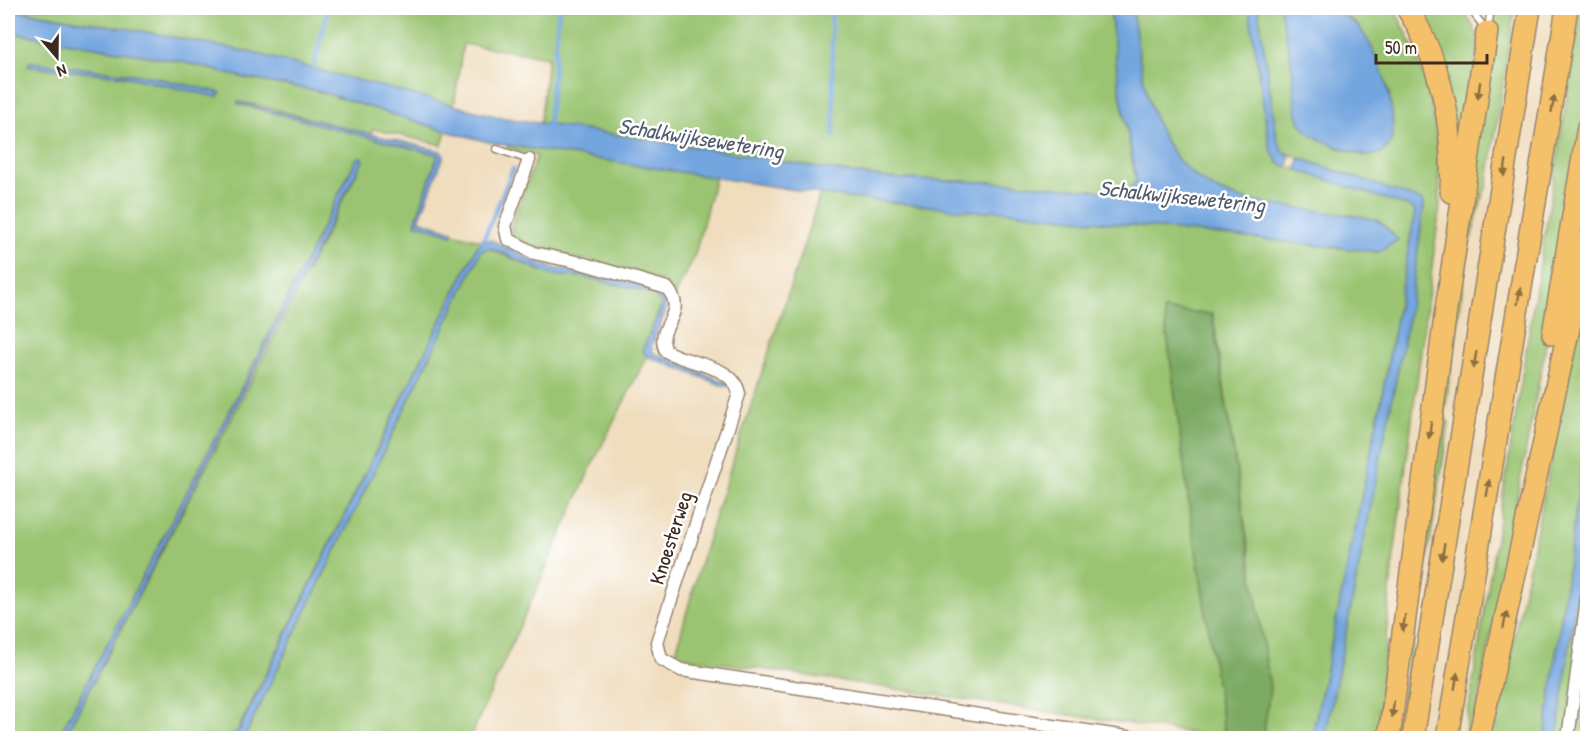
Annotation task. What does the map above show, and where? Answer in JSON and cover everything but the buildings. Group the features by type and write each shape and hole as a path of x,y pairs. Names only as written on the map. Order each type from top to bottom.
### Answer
{"highway":[{"path":"1407,8 1434,63 1447,110 1452,165 1446,309"},
{"path":"1413,738 1530,8"},
{"path":"1447,738 1568,8"},
{"path":"1389,738 1446,309 1487,32"},
{"path":"1538,466 1551,350 1587,127"},
{"path":"1479,738 1587,241"}],"street":[{"name":"Knoesterweg","path":"529,160 505,226 508,239 534,253 591,265 667,288 675,303 662,340 666,351 730,376 739,389 740,394 657,642 658,654 665,663 681,670 1133,738"},
{"path":"1568,738 1587,592"}],"lane":[{"path":"1469,8 1487,32"},
{"path":"1487,32 1491,8"},
{"name":"Knoesterweg","path":"497,149 529,160"}],"green space":[{"path":"8,8 1110,8 1119,86 1136,181 1126,193 1111,194 1013,183 900,179 849,173 540,123 548,57 463,44 454,106 249,52"},
{"path":"1132,8 1249,8 1270,148 1278,163 1413,208 1415,212 1382,397 1312,738 1263,738 1270,688 1213,315 1164,310 1188,497 1225,738 675,656 726,481 820,193 1378,252 1397,240 1374,221 1241,199 1202,182 1182,164 1166,143 1155,118 1146,91"},
{"path":"1258,8 1280,8 1292,63 1299,121 1307,131 1339,148 1366,156 1381,153 1390,95 1374,55 1359,27 1352,20 1323,8 1393,8 1416,55 1435,128 1440,206 1392,571 1377,738 1325,738 1409,313 1424,206 1420,200 1283,152 1277,138"},
{"path":"1413,8 1458,8 1468,17 1479,38 1463,162"},
{"path":"1496,8 1515,8 1487,187 1468,249 1444,416 1449,423 1398,738 1472,157"},
{"path":"1581,8 1587,8 1587,93 1561,266 1471,738 1464,738"},
{"path":"8,32 183,62 245,78 318,91 446,131 442,145 373,129 370,135 264,106 238,102 439,155 415,223 483,241 477,247 235,736 64,738 279,328 363,160 357,158 269,335 58,738 8,738 8,61 15,62 15,58 8,57","holes":["30,62 148,76 221,93 123,76 36,67"]},
{"path":"507,145 715,177 694,258 675,295 664,283 646,275 589,260 559,257 512,237 511,225 537,156 508,149"},
{"path":"487,248 551,275 584,277 653,294 662,304 642,351 647,356 590,469 470,738 244,738 482,250"},
{"path":"1587,289 1587,425 1545,738 1493,738"},
{"path":"1164,310 1212,314 1270,688 1263,738 1225,738 1188,497"},
{"path":"1587,519 1588,673 1581,713 1586,738 1557,738"}],"water":[{"name":"Schalkwijksewetering","path":"1110,8 1132,8 1146,91 1155,118 1166,142 1182,164 1202,182 1229,195 1251,201 1373,219 1383,225 1398,240 1379,252 993,210 984,212 841,197 493,143 446,131 318,91 245,78 183,62 8,32 8,9 249,52 499,117 849,173 900,179 1013,183 1126,193 1136,182 1136,176 1119,86"},
{"path":"1249,8 1258,8 1277,138 1283,152 1290,155 1288,167 1278,163 1270,148"},
{"path":"1280,8 1308,8 1333,12 1350,20 1359,28 1377,59 1389,98 1392,133 1389,145 1383,152 1370,156 1361,155 1319,139 1301,125 1295,106 1292,68"},
{"path":"30,62 148,76 221,93 217,97 123,76 36,67 28,65"},
{"path":"238,102 440,151 444,155 419,220 453,231 452,235 415,223 438,155 238,104"},
{"path":"361,157 363,160 64,738 58,738 269,335 357,158"},
{"path":"1299,158 1421,200 1424,206 1409,313 1325,738 1312,738 1382,397 1415,212 1413,208 1297,170"},
{"path":"491,240 541,264 557,269 581,269 656,290 666,295 669,302 651,347 653,353 728,383 730,386 724,386 647,356 642,351 662,304 653,294 584,277 551,275 491,248 482,250 244,738 229,738 239,730 477,247 483,241"},
{"path":"1587,425 1587,519 1557,738 1545,738"}],"waterway":[{"path":"312,74 328,8"},
{"path":"548,130 559,8"},
{"path":"831,8 834,135"},
{"path":"483,241 513,169"}]}
